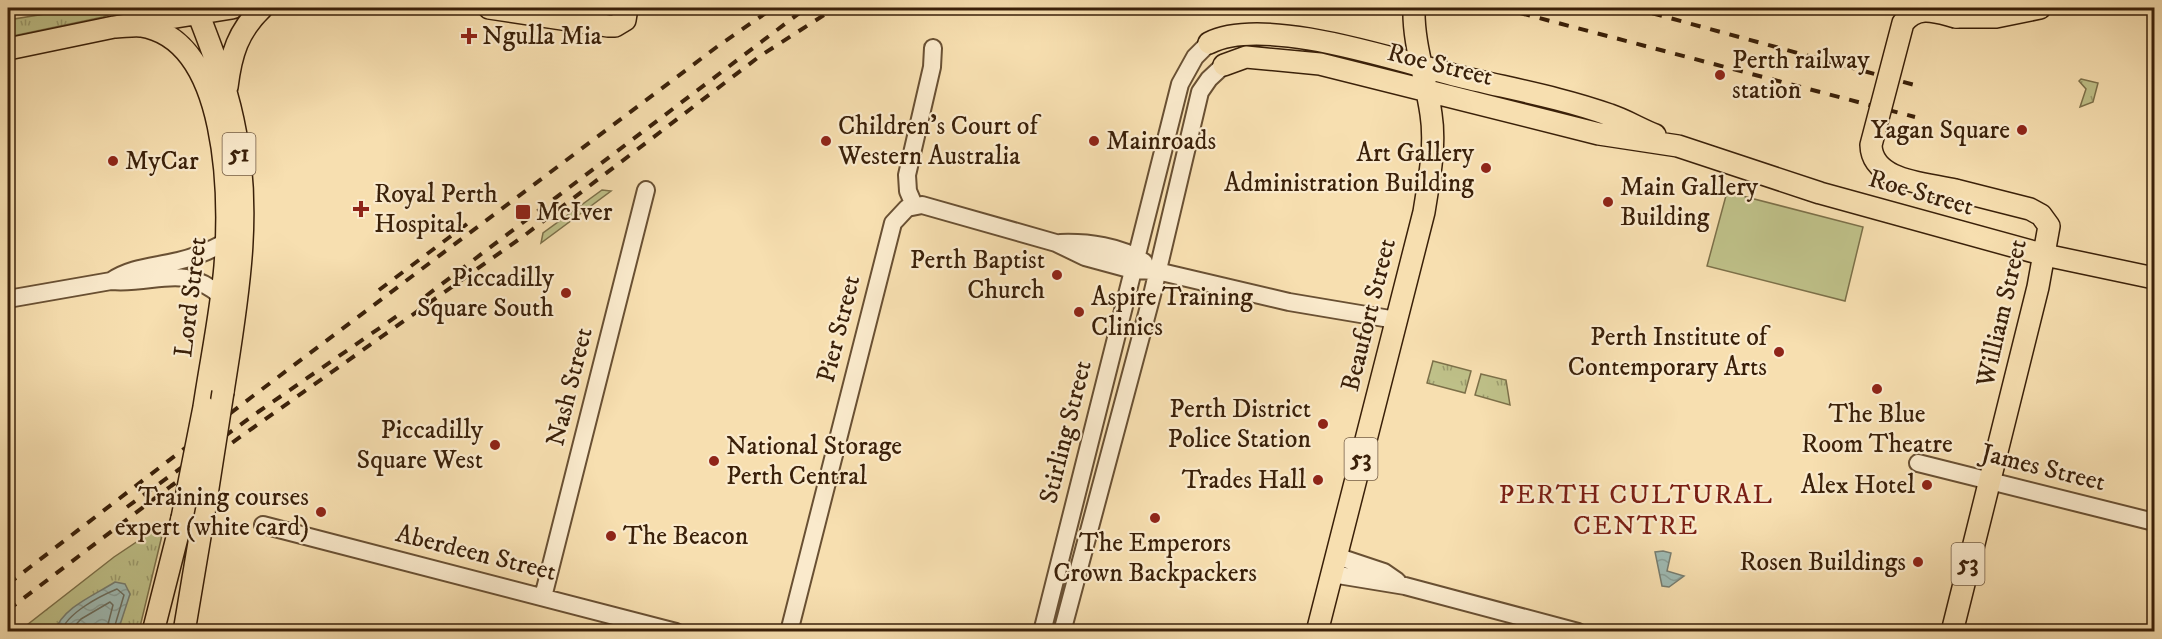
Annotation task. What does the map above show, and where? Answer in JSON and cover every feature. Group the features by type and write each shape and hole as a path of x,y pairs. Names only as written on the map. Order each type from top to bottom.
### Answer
{"main road":[{"path":"114,27 152,8"},
{"path":"197,11 232,8"},
{"path":"226,92 234,46 241,32 262,8"},
{"path":"489,8 608,26 621,24 627,16 627,8"},
{"name":"William Street","path":"1952,632 2049,234 2045,219 2030,209 1884,171 1876,164 1871,148 1899,33 1909,16 1927,10 1956,17 1996,17 2040,8"},
{"name":"51","path":"8,49 197,11"},
{"name":"Lord Street","path":"184,632 242,270 243,224 238,148 226,92 197,11"},
{"name":"Beaufort Street","path":"1317,632 1424,212 1431,168 1431,116 1414,11"},
{"name":"Lord Street","path":"114,27 141,26 159,32 184,49 198,66 210,100 225,181 226,242 204,407 182,518 153,632"},
{"name":"Roe Street","path":"1209,43 1226,36 1257,34 1327,42 1421,65 1610,115 1678,146 1820,193 2045,255 2154,278"},
{"name":"Roe Street","path":"1224,65 1246,57 1320,64 1599,134 1678,146"}],"street":[{"name":"Stirling Street","path":"1041,632 1180,84 1195,57 1209,43"},
{"path":"933,48 932,67 907,175 908,191 914,205 922,205 1056,243 1085,256 1134,263 1157,271 1289,302 1396,320"},
{"name":"Stirling Street","path":"1062,632 1157,271 1200,92 1209,79 1224,65"},
{"path":"1149,204 1159,194 1169,167 1183,162"},
{"name":"Nash Street","path":"543,597 646,190"},
{"name":"Pier Street","path":"789,632 893,223 899,214 914,205"},
{"path":"111,281 127,271 203,254 226,242"},
{"path":"8,299 111,281 128,283 183,276 207,284 220,296"},
{"name":"James Street","path":"1918,463 2154,522"},
{"name":"Aberdeen Street","path":"263,525 676,632"},
{"path":"1334,565 1578,632"}],"green space":[{"path":"82,8 124,8 103,17 8,37 8,20"},
{"path":"2081,79 2098,83 2093,102 2080,107 2086,89 2079,81"},
{"path":"602,190 611,191 541,243 543,233"},
{"path":"1727,192 1863,227 1845,301 1707,266"},
{"path":"1433,361 1471,371 1465,393 1427,383"},
{"path":"1481,374 1506,380 1510,405 1475,395"},
{"path":"165,523 139,631 18,632 114,557"}],"water":[{"path":"1655,552 1671,553 1667,571 1684,576 1669,587 1662,586"},
{"path":"115,582 125,584 130,594 118,631 55,631 72,608"}],"railway":[{"path":"8,584 245,402 718,46 773,8"},
{"path":"426,296 806,8"},
{"path":"8,610 171,486 525,235 760,56 835,8"},
{"path":"1501,8 1915,117"},
{"path":"1633,8 1922,87"},
{"path":"1843,56 1867,63"},
{"path":"379,290 471,221"},
{"path":"127,507 258,412 397,316"}],"place":[{"name":"Ngulla Mia","path":"469,36"},
{"name":"Perth railway station","path":"1720,75"},
{"name":"Yagan Square","path":"2022,130"},
{"name":"Children's Court of Western Australia","path":"826,141"},
{"name":"Mainroads","path":"1094,141"},
{"name":"MyCar","path":"113,161"},
{"name":"Art Gallery Administration Building","path":"1486,168"},
{"name":"Main Gallery Building","path":"1608,202"},
{"name":"Royal Perth Hospital","path":"361,209"},
{"name":"McIver","path":"523,212"},
{"name":"Perth Baptist Church","path":"1057,275"},
{"name":"Piccadilly Square South","path":"566,293"},
{"name":"Aspire Training Clinics","path":"1079,312"},
{"name":"Perth Institute of Contemporary Arts","path":"1779,352"},
{"name":"The Blue Room Theatre","path":"1877,389"},
{"name":"Perth District Police Station","path":"1323,424"},
{"name":"Piccadilly Square West","path":"495,445"},
{"name":"National Storage Perth Central","path":"714,461"},
{"name":"Trades Hall","path":"1318,480"},
{"name":"Alex Hotel","path":"1927,485"},
{"name":"Training courses expert (white card)","path":"321,512"},
{"name":"The Emperors Crown Backpackers","path":"1155,518"},
{"name":"The Beacon","path":"611,536"},
{"name":"Rosen Buildings","path":"1918,562"}],"district":[{"name":"PERTH CULTURAL CENTRE","path":"1636,510"}]}
